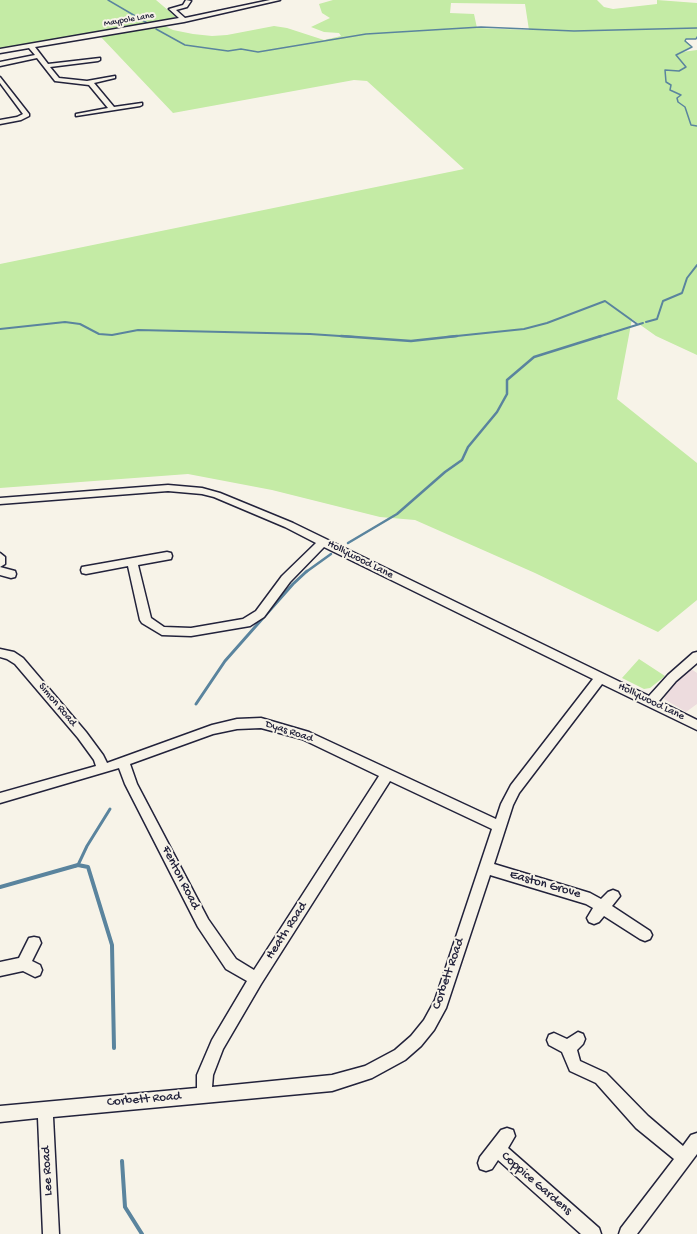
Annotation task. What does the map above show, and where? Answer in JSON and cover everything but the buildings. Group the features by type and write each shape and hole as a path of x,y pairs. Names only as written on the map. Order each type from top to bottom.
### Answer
{"street":[{"path":"254,0 261,4"},
{"name":"Maypole Lane","path":"0,51 184,20 277,0"},
{"path":"184,20 172,9 185,6 188,1"},
{"path":"31,46 58,81 89,82 113,77"},
{"path":"0,64 39,56"},
{"path":"46,66 98,59"},
{"path":"0,79 8,95 27,114 19,119 0,122"},
{"path":"89,82 112,109"},
{"path":"78,115 140,104"},
{"name":"Hollywood Lane","path":"0,501 161,488 195,490 217,495 260,512 323,542 697,725"},
{"path":"132,563 146,620 162,631 191,632 246,623 260,614 286,578 323,542"},
{"path":"86,570 167,556"},
{"path":"0,557 0,564"},
{"path":"0,571 11,574"},
{"name":"Simon Road","path":"0,653 10,655 19,660 82,735 99,758 103,769"},
{"path":"651,702 672,678 697,656"},
{"name":"Corbett Road","path":"0,1114 332,1083 367,1073 384,1065 408,1048 429,1025 441,1003 486,868 498,826 515,789 600,678"},
{"name":"Dyas Road","path":"0,798 103,769 212,730 237,724 262,723 304,735 498,826"},
{"name":"Fenton Road","path":"123,762 132,784 203,923 231,964 256,979"},
{"name":"Heath Road","path":"204,1095 205,1076 217,1045 256,979 387,774"},
{"name":"Easton Grove","path":"486,868 590,899 645,935"},
{"path":"594,918 602,906 613,896"},
{"path":"0,969 30,967 34,943"},
{"path":"554,1040 573,1043 572,1061 575,1066 600,1078 608,1084 642,1122 684,1157"},
{"name":"Lee Road","path":"45,1109 51,1234"},
{"name":"Coppice Gardens","path":"486,1162 507,1136"},
{"path":"627,1234 697,1141"},
{"name":"Coppice Gardens","path":"497,1149 593,1234"}],"shaded area":[{"path":"691,669 697,673 697,704 686,712 664,699 667,691"}],"green space":[{"path":"0,0 156,0 176,17 149,24 0,50"},
{"path":"333,0 597,0 604,7 613,9 657,4 657,0 697,3 697,37 696,39 686,39 692,47 682,52 697,50 697,355 656,336 632,319 617,399 697,463 697,600 658,632 535,573 415,520 380,517 272,490 188,474 0,488 0,264 464,169 367,81 354,80 173,113 100,36 163,25 173,30 212,36 227,35 274,26 287,28 324,40 341,36 339,33 324,32 311,27 330,18 322,13 319,4","holes":["451,3 525,4 529,30 477,28 474,14 450,13"]},
{"path":"639,659 665,676 650,688 644,689 622,678"}],"waterway":[{"path":"108,0 149,24"},
{"path":"156,29 185,45 228,51 241,49 258,52 366,34 481,27 574,31 697,28"},
{"path":"697,37 696,39 686,39 685,41 692,47 676,55 686,67 679,71 665,70 666,82 671,85 670,90 681,95 677,98 678,102 685,107 691,125 697,126"},
{"path":"646,322 657,319 663,301 682,293 687,278 697,265"},
{"path":"447,337 524,329 547,323 605,301 637,324"},
{"path":"0,329 65,322 80,324 99,334 112,335 138,330 310,334 355,337"},
{"path":"598,337 643,323"},
{"path":"341,336 355,337"},
{"path":"355,337 411,341 457,336"},
{"path":"348,543 397,514 445,472 462,460 468,447 497,412 507,394 507,380 534,357 601,336"},
{"path":"306,572 331,554"},
{"path":"196,704 225,661 293,584 307,571"},
{"path":"78,865 87,846 110,809"},
{"path":"0,887 78,865"},
{"path":"78,865 88,867 112,945 114,1048"},
{"path":"122,1161 125,1207 142,1234"}]}
